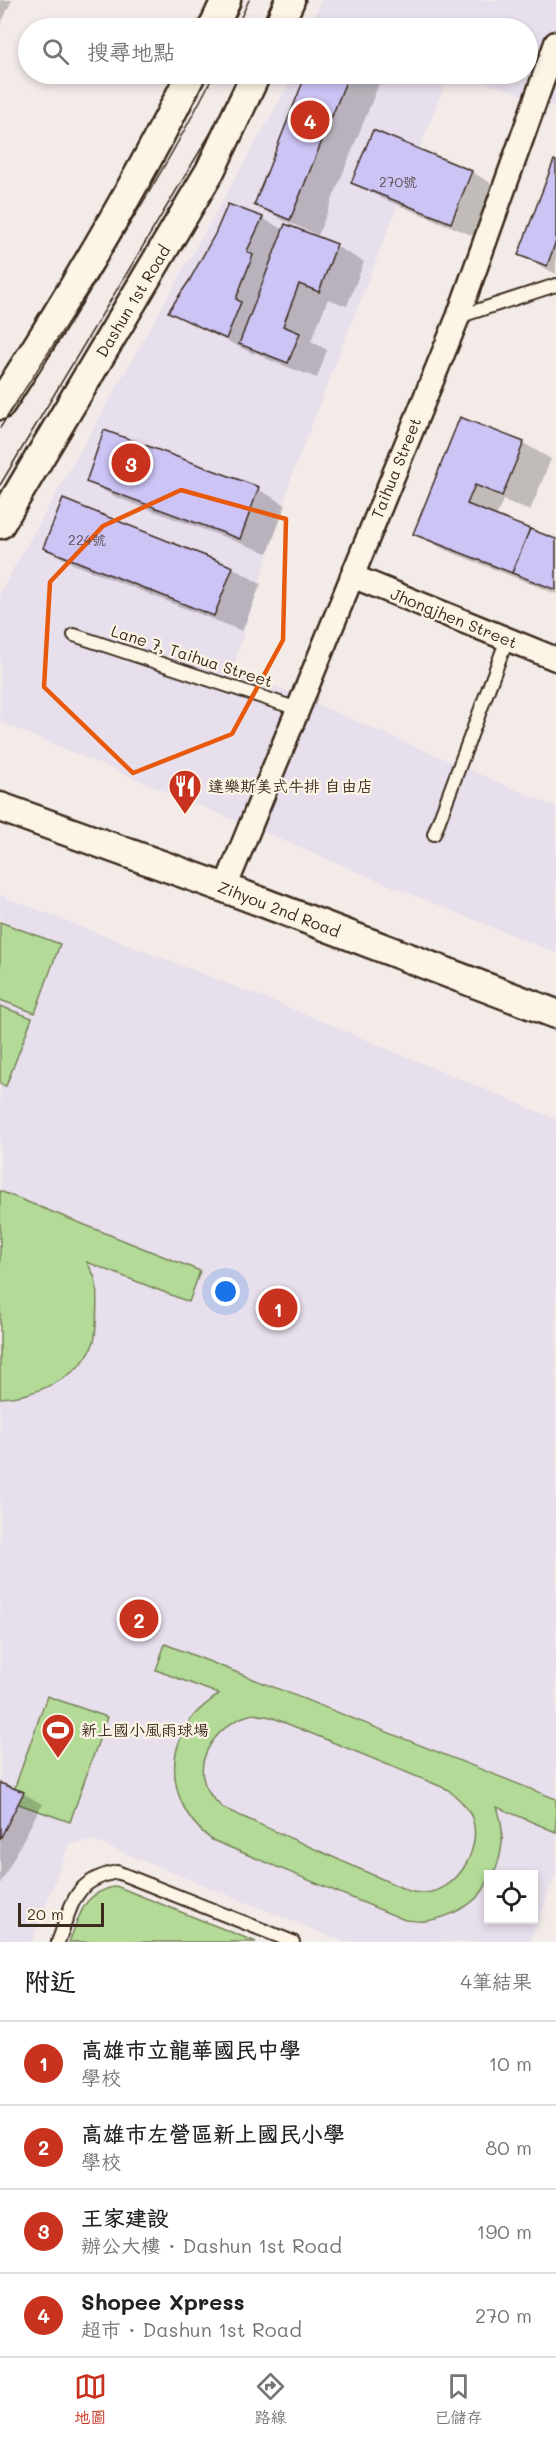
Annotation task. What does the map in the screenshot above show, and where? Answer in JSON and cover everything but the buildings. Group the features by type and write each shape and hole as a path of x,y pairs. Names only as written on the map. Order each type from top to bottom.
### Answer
{"street":[{"path":"218,18 226,0"},
{"path":"282,18 290,0"},
{"name":"Taihua Street","path":"225,888 458,316 556,43"},
{"path":"0,405 78,284 186,84"},
{"name":"Dashun 1st Road","path":"0,524 210,171 251,84"},
{"name":"Jhongjhen Street","path":"352,576 556,659"},
{"name":"Zihyou 2nd Road","path":"0,807 225,888 556,1013"}],"lane":[{"path":"458,316 556,285"},
{"name":"Lane 7, Taihua Street","path":"74,635 298,709"},
{"path":"434,834 507,639"},
{"path":"58,1942 77,1893 87,1882 117,1872 293,1942"}],"highlighted area":[{"path":"181,490 286,519 283,640 232,734 133,773 44,687 50,582 103,526"}],"shaded area":[{"path":"321,0 556,0 556,107 492,84 538,84 538,18 314,18"},
{"path":"288,84 445,84 294,470 233,668 556,807 556,953 0,722 0,592"},
{"path":"0,895 283,1005 556,1119 556,1874 538,1921 538,1870 484,1870 484,1924 537,1924 530,1942 344,1942 94,1841 69,1844 32,1942 0,1942"}],"green space":[{"path":"0,922 60,944 35,1013 0,1000"},
{"path":"0,1006 32,1018 6,1086 0,1084"},
{"path":"0,1191 200,1271 189,1302 87,1262 96,1284 97,1302 94,1339 87,1356 67,1376 54,1383 27,1394 0,1398"},
{"path":"165,1644 556,1799 556,1832 497,1807 502,1832 501,1849 495,1870 484,1870 484,1887 481,1892 465,1907 444,1917 422,1921 405,1920 212,1840 199,1828 188,1814 176,1784 177,1751 182,1735 191,1719 219,1694 156,1670","holes":["253,1714 271,1717 447,1789 469,1811 475,1833 473,1845 469,1857 455,1878 446,1886 423,1893 409,1891 223,1808 211,1796 204,1781 202,1769 210,1744 219,1734 229,1725"]},
{"name":"新上國小風雨球場","path":"47,1696 107,1717 70,1822 10,1801"},
{"path":"116,1886 256,1942 69,1942 80,1913 89,1900 96,1894"}],"tram line":[{"path":"241,18 249,0"},
{"path":"266,18 274,0"},
{"path":"0,428 139,209 209,84"},
{"path":"0,485 213,129 235,84"}],"place":[{"name":"Shopee Xpress","path":"310,120"},
{"name":"王家建設","path":"131,463"},
{"name":"達樂斯美式牛排 自由店","path":"185,815"},
{"name":"高雄市立龍華國民中學","path":"278,1308"},
{"name":"高雄市左營區新上國民小學","path":"139,1619"},
{"name":"新上國小風雨球場","path":"58,1759"}]}
